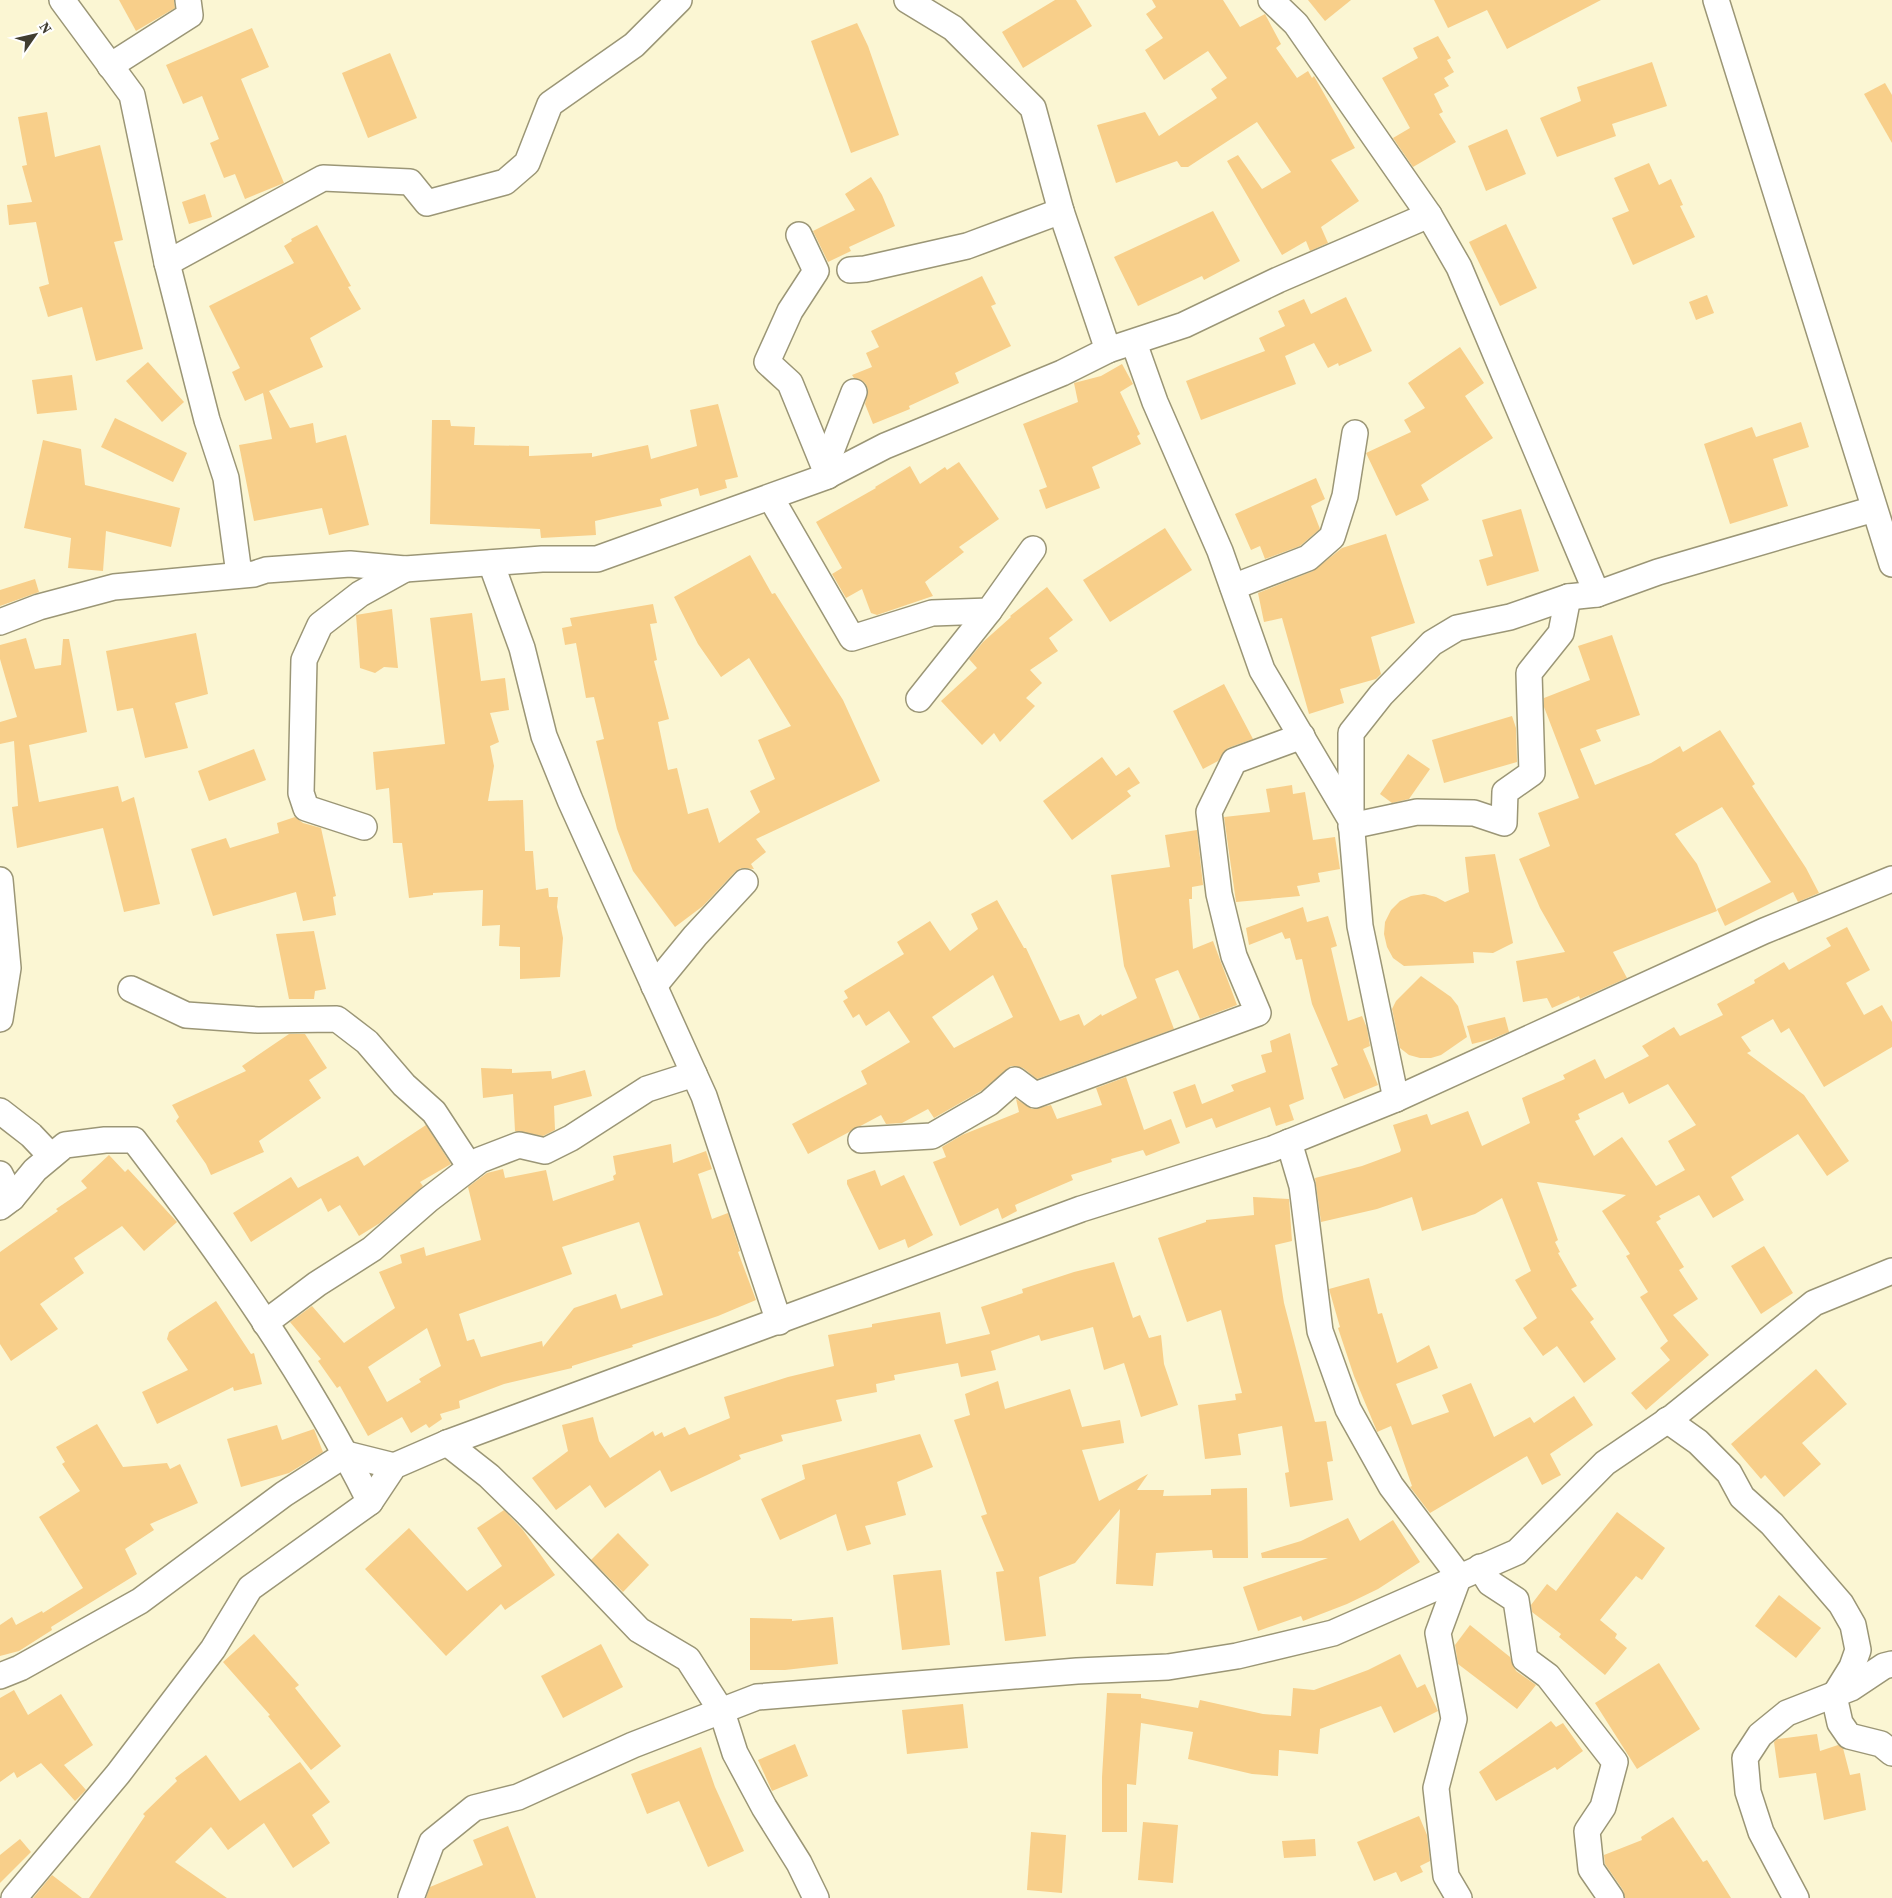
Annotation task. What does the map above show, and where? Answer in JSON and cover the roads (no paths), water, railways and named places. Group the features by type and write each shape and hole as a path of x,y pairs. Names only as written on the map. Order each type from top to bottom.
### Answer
{"street":[{"path":"62,0 132,95 168,263 207,420 226,478 239,574"},
{"path":"110,66 190,15 188,0"},
{"path":"168,263 323,178 410,182 427,203 505,182 526,163 550,104 634,45 680,0"},
{"path":"907,0 953,28 1033,108 1061,211 1108,350"},
{"path":"1271,0 1296,24 1429,215 1459,268 1597,594"},
{"path":"1716,0 1892,564"},
{"path":"850,270 865,269 967,246 1061,211"},
{"path":"0,622 39,607 114,587 350,564 405,569 542,559 597,559 770,498 826,471 1062,373 1108,350 1184,324 1278,280 1429,215"},
{"path":"799,235 816,271 790,311 767,362 790,383 826,471"},
{"path":"1134,342 1155,402 1220,551 1262,670 1351,823"},
{"path":"826,471 854,392"},
{"path":"1233,587 1308,558 1332,537 1345,496 1355,433"},
{"path":"770,498 852,638 932,612 989,611"},
{"path":"1396,1099 1360,926 1351,823 1351,733 1381,696 1432,643 1457,628 1510,618 1568,597 1597,594 1658,572 1874,509"},
{"path":"919,699 989,611 1033,549"},
{"path":"491,563 522,648 544,736 704,1096 779,1322"},
{"path":"364,827 306,808 301,793 304,660 320,625 360,594 405,569"},
{"path":"1351,823 1418,812 1474,813 1504,823 1505,792 1532,773 1530,673 1561,633 1568,597"},
{"path":"861,1140 932,1136 989,1103 1015,1080 1035,1095 1258,1013 1234,956 1223,912 1219,894 1210,812 1234,761 1302,736"},
{"path":"14,1898 118,1774 213,1649 250,1588 370,1502 394,1466 447,1443 1081,1209 1290,1142 1396,1099 1764,931 1892,879"},
{"path":"0,880 8,968 0,1019"},
{"path":"654,986 695,936 746,882"},
{"path":"131,989 186,1015 258,1020 337,1019 367,1042 404,1085 434,1112 470,1167"},
{"path":"265,1323 317,1284 372,1249 428,1200 480,1160 519,1145 545,1151 571,1138 647,1089 694,1074"},
{"path":"0,1111 31,1135 51,1156"},
{"path":"6,1202 35,1170 65,1144 105,1140 134,1140 186,1208 265,1323 346,1454 370,1502"},
{"path":"1290,1142 1302,1186 1320,1331 1348,1409 1391,1486 1470,1571 1516,1600 1526,1659 1548,1676 1615,1762 1603,1807 1587,1831 1591,1869 1610,1898"},
{"path":"0,1174 6,1202"},
{"path":"411,1898 432,1842 474,1808 518,1797 633,1745 757,1697 1068,1672 1168,1667 1237,1656 1333,1633 1470,1571 1517,1552 1605,1462 1667,1420 1814,1303 1892,1270"},
{"path":"1667,1420 1698,1442 1729,1473 1742,1497 1772,1524 1841,1604 1853,1625 1858,1650 1852,1667 1834,1696 1840,1723 1849,1736 1881,1744 1892,1753"},
{"path":"447,1443 489,1476 639,1630 688,1659 722,1712 735,1753 764,1807 799,1863 816,1898"},
{"path":"0,1676 20,1668 140,1601 284,1494 346,1454 394,1466"},
{"path":"1459,1898 1446,1876 1436,1788 1454,1719 1438,1633 1470,1571"},
{"path":"1796,1898 1761,1832 1748,1792 1745,1758 1760,1735 1787,1713 1834,1696 1851,1688 1884,1666 1892,1664"}]}
